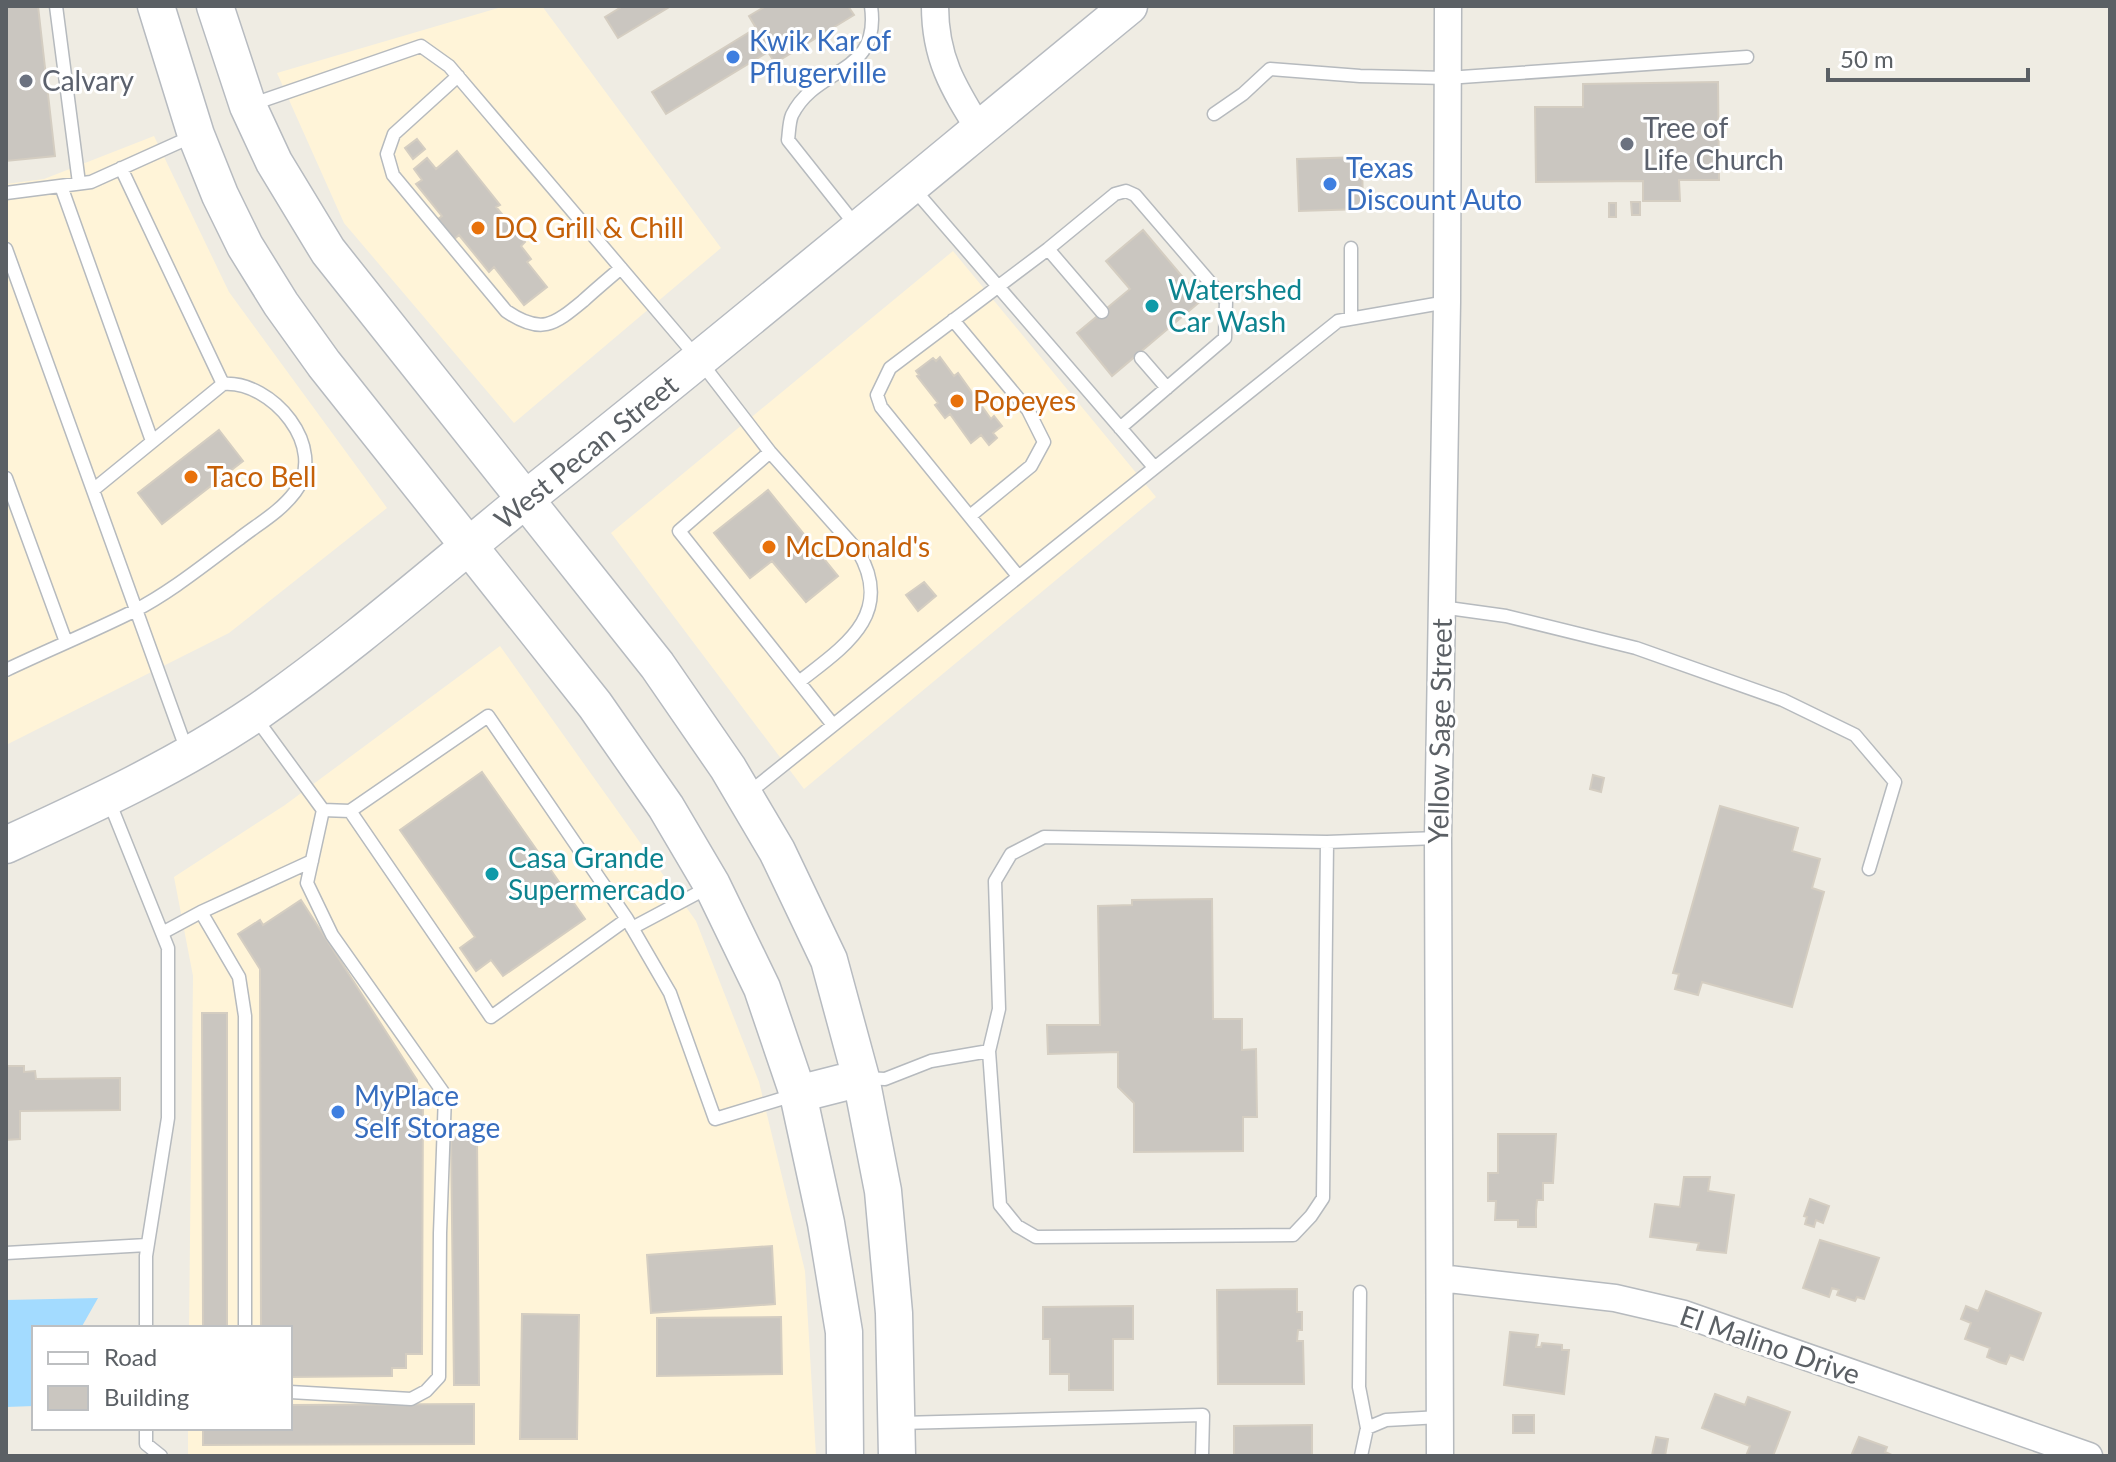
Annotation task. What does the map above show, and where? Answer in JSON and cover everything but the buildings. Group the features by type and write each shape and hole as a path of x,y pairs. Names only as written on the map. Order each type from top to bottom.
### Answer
{"main road":[{"path":"156,6 196,135 245,246 324,364 595,705 666,807 712,885 762,988 798,1094 826,1223 844,1332 845,1456"},
{"path":"215,6 248,106 274,162 328,251 657,665 777,851 829,960 861,1078 883,1191 894,1313 897,1440"},
{"name":"West Pecan Street","path":"6,845 108,798 188,754 254,714 352,643 700,361 1129,6"},
{"path":"196,135 248,106"},
{"path":"798,1094 861,1078"}],"street":[{"path":"935,6 935,28 947,76 979,129"},
{"name":"Yellow Sage Street","path":"1440,1456 1438,838 1447,302 1448,6"},
{"name":"El Malino Drive","path":"1440,1278 1615,1298 1684,1314 2089,1456"}],"lane":[{"path":"56,6 79,183"},
{"path":"859,229 788,140 792,116 811,91 866,52 874,26 871,6"},
{"path":"248,106 421,46 449,66 700,361 770,452 858,551 867,566 871,608 859,629 843,647 800,681"},
{"path":"1214,114 1243,94 1270,69 1360,76 1447,78 1747,57"},
{"path":"458,76 394,134 387,154 393,175 506,311 521,321 540,325 557,323 621,268"},
{"path":"6,193 91,182 196,135"},
{"path":"121,168 223,384"},
{"path":"61,186 152,441"},
{"path":"911,186 1154,467"},
{"path":"1018,576 881,407 877,395 890,368 1048,249 1115,194 1126,191 1135,195 1226,301 1225,338 1120,428"},
{"path":"1351,248 1351,318"},
{"path":"6,249 188,754"},
{"path":"1048,249 1102,312"},
{"path":"744,796 1338,321 1447,302"},
{"path":"953,320 1028,410 1044,442 1031,466 970,516"},
{"path":"1141,358 1167,388"},
{"path":"6,670 136,610 190,575 282,507 298,490 307,465 300,434 278,407 256,389 236,383 223,384 93,490"},
{"path":"770,452 679,531 833,725"},
{"path":"6,478 66,642"},
{"path":"1441,607 1506,616 1636,648 1783,700 1855,735 1895,782 1869,869"},
{"path":"254,714 323,810 307,883 332,935 445,1095 439,1377 426,1391 411,1399 292,1392"},
{"path":"323,810 350,811 488,716 630,923 670,993 715,1119 798,1094"},
{"path":"108,798 168,948 168,1118 147,1245 146,1326"},
{"path":"350,811 491,1017 630,923 712,885"},
{"path":"1327,842 1323,1198 1311,1216 1293,1235 1036,1237 1017,1226 1000,1205 989,1051 999,1009 995,881 1011,854 1044,837 1327,842 1438,838"},
{"path":"162,933 312,861"},
{"path":"201,912 239,977 245,1016 245,1326"},
{"path":"861,1078 885,1079 931,1061 989,1051"},
{"path":"6,1253 147,1245"},
{"path":"1360,1292 1359,1387 1367,1428 1361,1456"},
{"path":"897,1440 1203,1415 1202,1456"},
{"path":"1367,1428 1386,1420 1440,1417"},
{"path":"146,1430 146,1444 161,1456"}],"shaded area":[{"path":"505,6 542,6 721,248 514,423 344,223 277,73"},
{"path":"154,136 229,292 387,508 229,633 6,745 6,184 44,179"},
{"path":"953,251 1156,497 804,789 611,533"},
{"path":"500,646 696,921 759,1082 805,1271 816,1456 188,1456 188,1430 292,1430 292,1326 189,1326 193,976 174,877 285,805"}],"water":[{"path":"98,1298 82,1326 32,1326 32,1406 6,1407 6,1300"}],"place":[{"name":"Kwik Kar of Pflugerville","path":"733,57"},
{"name":"Calvary","path":"26,81"},
{"name":"Tree of Life Church","path":"1627,144"},
{"name":"Texas Discount Auto","path":"1330,184"},
{"name":"DQ Grill & Chill","path":"478,228"},
{"name":"Watershed Car Wash","path":"1152,306"},
{"name":"Popeyes","path":"957,401"},
{"name":"Taco Bell","path":"191,477"},
{"name":"McDonald's","path":"769,547"},
{"name":"Casa Grande Supermercado","path":"492,874"},
{"name":"MyPlace Self Storage","path":"338,1112"}]}
